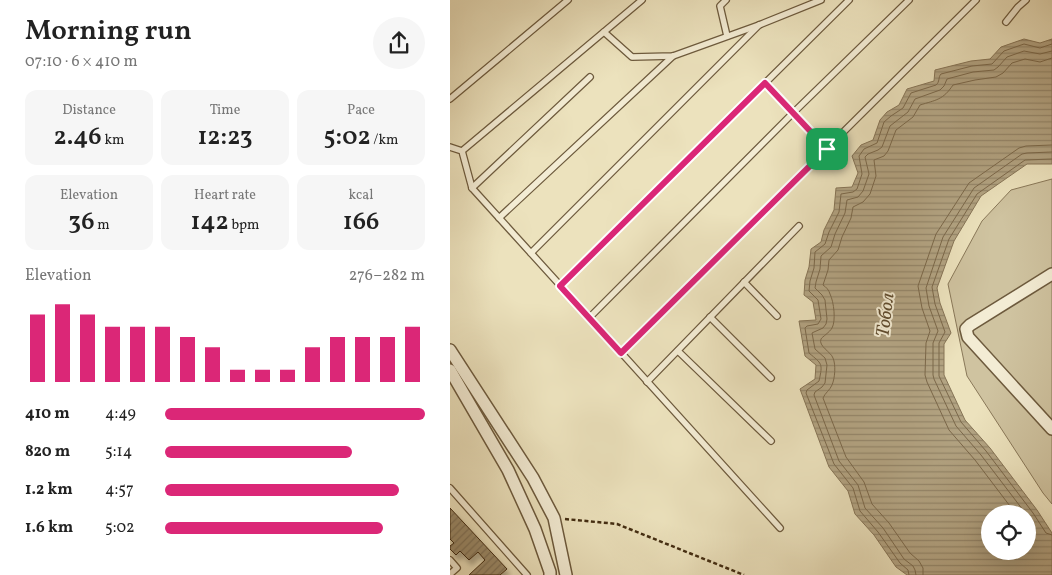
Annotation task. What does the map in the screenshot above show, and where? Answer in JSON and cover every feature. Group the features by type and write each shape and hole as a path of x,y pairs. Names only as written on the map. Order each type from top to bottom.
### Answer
{"street":[{"path":"1052,274 966,329 968,337 1052,429"},
{"path":"450,350 533,478 554,518 566,575"},
{"path":"450,370 453,385 508,470 535,529 550,575"}],"lane":[{"path":"450,99 568,0"},
{"path":"462,151 642,0"},
{"path":"726,0 720,6 727,36"},
{"path":"604,32 632,57 673,56 821,0"},
{"path":"560,286 849,0"},
{"path":"589,318 793,113 910,0"},
{"path":"621,353 976,0"},
{"path":"1006,22 1026,0"},
{"path":"531,253 759,25"},
{"path":"499,218 673,56"},
{"path":"472,188 590,77"},
{"path":"765,83 827,149"},
{"path":"450,146 462,151"},
{"path":"462,151 472,188 780,528"},
{"path":"647,382 799,226"},
{"path":"744,282 777,316"},
{"path":"710,317 771,378"},
{"path":"678,351 771,441"},
{"path":"450,488 527,575"},
{"path":"450,560 457,568 450,574"}],"path":[{"path":"554,518 617,524 744,575"}],"shaded area":[{"path":"1052,179 1052,504 967,376 948,284 982,221 1011,190"}],"water":[{"name":"Тобол","path":"1024,39 1040,43 1052,39 1052,164 1027,164 981,196 954,241 937,288 940,303 951,333 944,344 944,375 965,420 990,448 1033,505 981,505 981,560 1036,560 1036,509 1052,533 1052,575 907,575 896,567 874,535 855,514 848,491 829,467 800,389 815,379 816,365 805,356 799,321 816,320 813,302 804,295 805,280 811,249 821,242 824,230 834,210 836,188 852,187 858,173 852,156 861,145 873,140 880,120 887,112 899,105 907,89 934,81 935,70 971,61 990,59 1001,47"}],"building":[{"path":"450,508 507,569 500,575 469,575 485,560 478,552 469,560 460,551 456,555 450,549 450,546 454,543 450,539"}],"route":[{"path":"765,83 827,149 621,353 560,286 765,83"}]}
